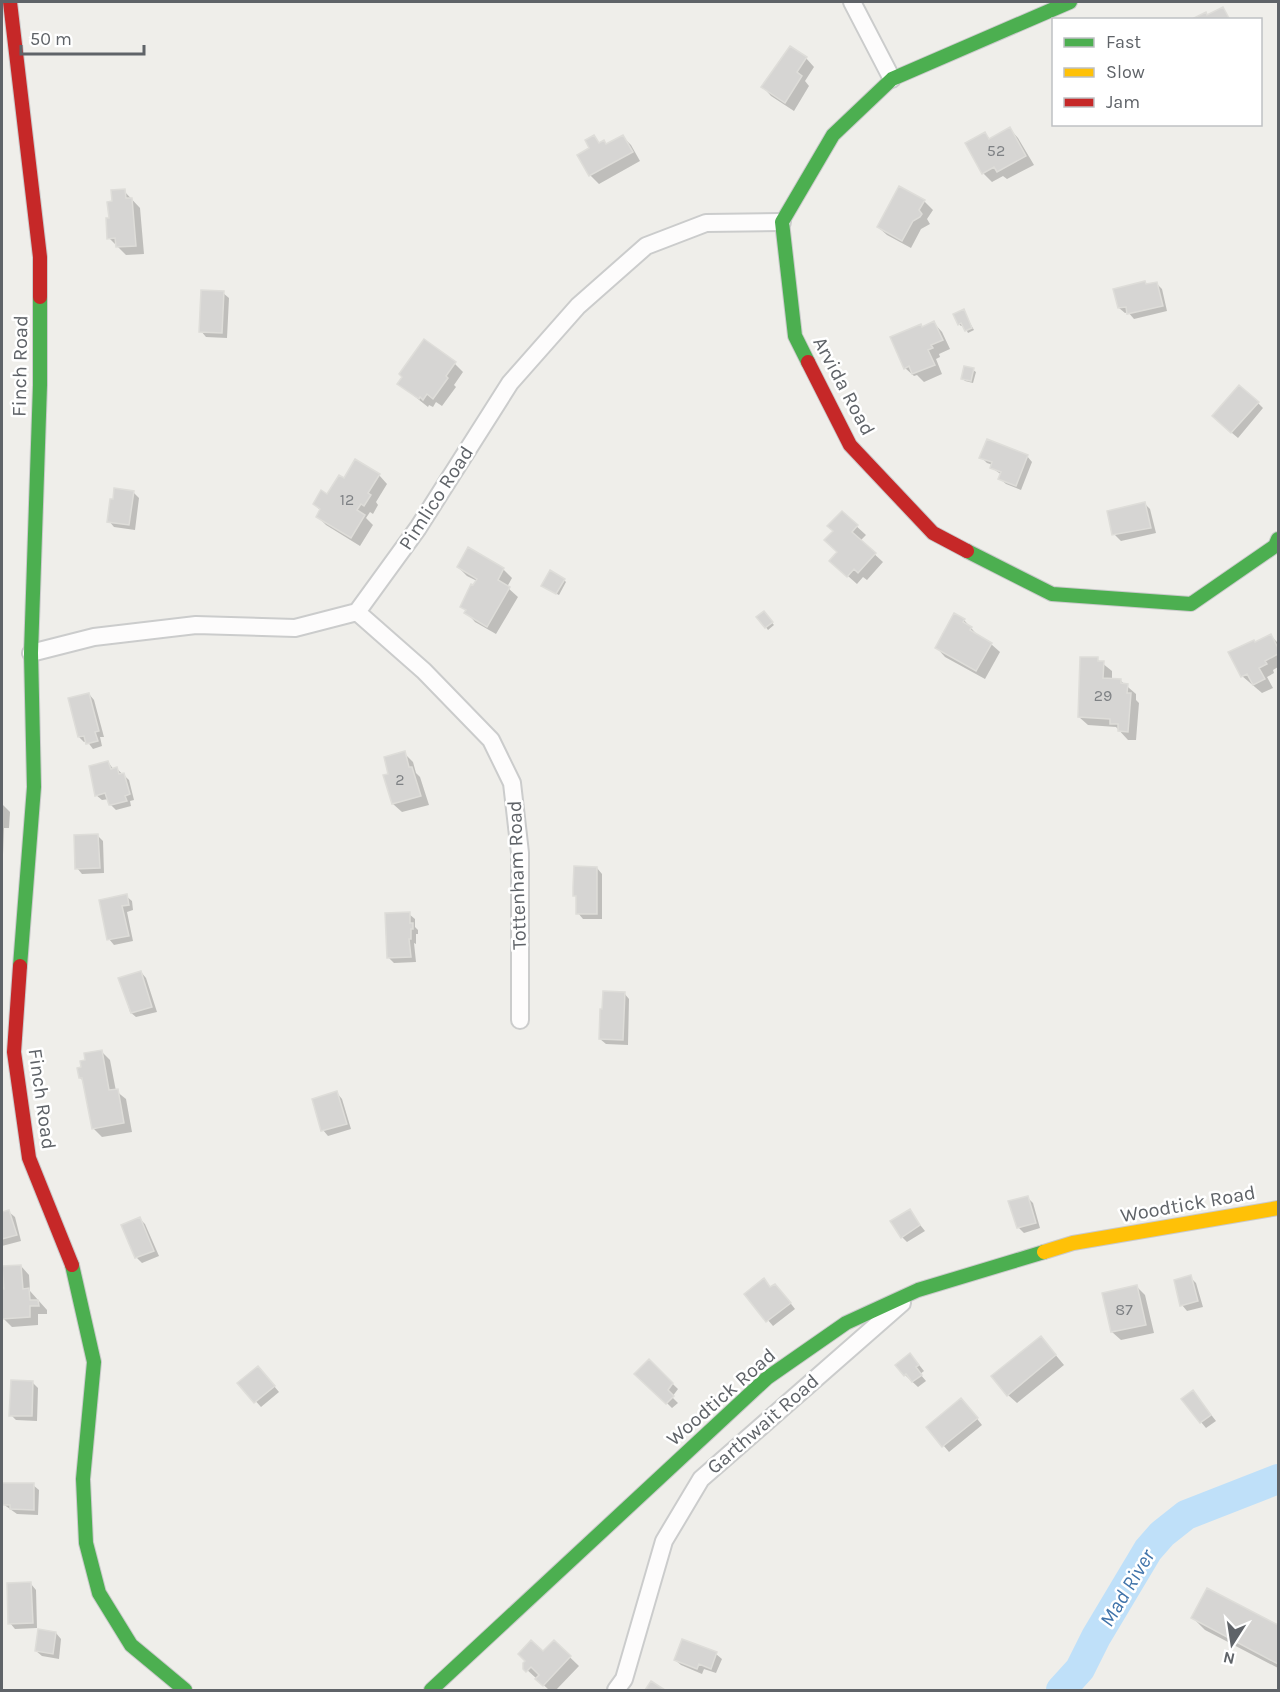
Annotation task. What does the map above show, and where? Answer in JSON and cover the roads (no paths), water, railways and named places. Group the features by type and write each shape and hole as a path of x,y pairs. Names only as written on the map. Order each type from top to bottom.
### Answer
{"street":[{"name":"Finch Road","path":"10,2 40,257 40,385 32,653 34,787 14,1052 29,1158 75,1272 94,1362 83,1479 86,1543 99,1593 131,1645 185,1690"},
{"path":"852,2 892,79"},
{"path":"782,222 833,135 892,79 1070,2"},
{"name":"Arvida Road","path":"782,222 795,336 850,445 933,533 1052,594 1191,604 1275,546 1278,539"},
{"name":"Pimlico Road","path":"357,612 418,528 510,383 578,306 646,246 706,223 782,222"},
{"path":"32,653 94,637 196,625 295,628 357,612"},
{"name":"Tottenham Road","path":"357,612 424,671 491,740 512,783 520,853 520,1020"},
{"name":"Woodtick Road","path":"431,1690 767,1378 846,1323 918,1290 1073,1243 1278,1208"},
{"name":"Garthwait Road","path":"616,1690 624,1679 664,1541 701,1479 918,1290"}],"waterway":[{"name":"Mad River","path":"1061,1690 1080,1669 1096,1637 1148,1550 1162,1534 1186,1515 1278,1479"}]}
